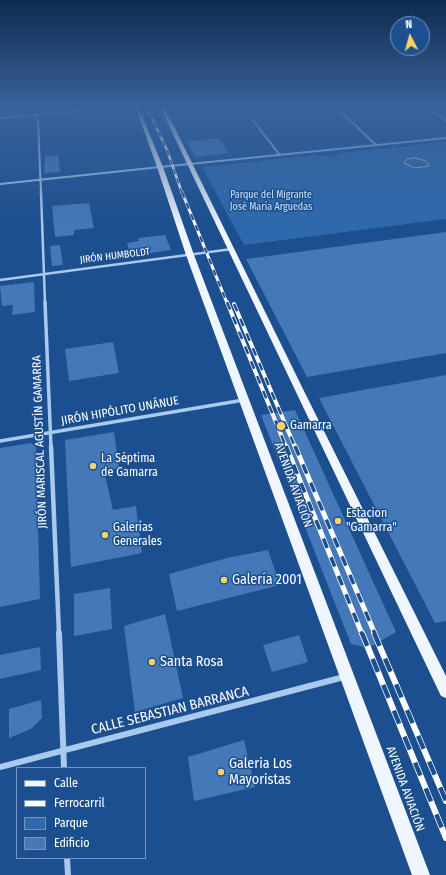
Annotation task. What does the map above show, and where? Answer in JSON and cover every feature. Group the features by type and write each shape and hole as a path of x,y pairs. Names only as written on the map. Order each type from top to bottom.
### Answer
{"main road":[{"name":"AVENIDA AVIACIÓN","path":"153,148 190,255 421,875"},
{"path":"182,148 232,249 298,390 446,691"}],"street":[{"name":"JIRÓN MARISCAL AGUSTÍN GAMARRA","path":"39,148 64,767"},
{"path":"274,148 279,154"},
{"path":"0,184 338,148"},
{"name":"JIRÓN HUMBOLDT","path":"0,280 232,249"},
{"name":"JIRÓN HIPÓLITO UNÁNUE","path":"0,441 244,400"},
{"name":"CALLE SEBASTIAN BARRANCA","path":"0,767 346,676"},
{"path":"67,859 68,875"}],"green space":[{"name":"Parque del Migrante José María Arguedas","path":"391,148 446,148 446,219 244,245 202,167 315,155 333,157 337,155 333,154"}],"shaded area":[{"path":"415,158 426,161 429,166 415,168 404,163 407,159"}],"building":[{"path":"190,148 226,148 229,153 195,157"},
{"path":"58,155 60,172 44,173 45,156"},
{"path":"89,203 94,228 74,230 74,235 55,237 52,206"},
{"path":"446,232 446,353 307,377 246,259"},
{"path":"165,235 171,250 131,256 127,243 139,241 138,238"},
{"path":"60,245 63,265 52,266 50,246"},
{"path":"34,282 35,312 12,315 13,305 2,306 0,286"},
{"path":"113,342 119,373 69,381 65,349"},
{"path":"446,375 446,621 435,623 319,398"},
{"path":"295,410 396,632 369,648 351,644 261,415"},
{"path":"114,432 119,468 104,471 113,510 136,506 142,553 71,567 65,440"},
{"path":"31,443 36,447 40,599 0,607 0,448"},
{"name":"Galería 2001","path":"268,550 280,585 177,611 169,574 227,558"},
{"path":"110,588 112,629 74,636 74,594"},
{"name":"Santa Rosa","path":"165,614 183,698 135,712 124,626"},
{"path":"299,635 308,662 272,672 263,645"},
{"path":"40,647 41,670 0,679 0,655"},
{"path":"41,700 42,718 31,729 9,738 9,709"},
{"name":"Galeria Los Mayoristas","path":"244,740 255,787 194,801 188,757"}],"railway":[{"path":"166,148 182,193"},
{"path":"182,192 227,303"},
{"path":"227,302 286,447"},
{"path":"234,304 295,447"},
{"path":"286,446 362,634"},
{"path":"295,446 375,634"},
{"path":"362,633 446,838"},
{"path":"374,633 446,801"}],"place":[{"name":"Gamarra","path":"281,426"},
{"name":"La Séptima de Gamarra","path":"93,466"},
{"name":"Estacion \"Gamarra\"","path":"338,521"},
{"name":"Galerías Generales","path":"105,535"},
{"name":"Galería 2001","path":"224,580"},
{"name":"Santa Rosa","path":"152,662"},
{"name":"Galeria Los Mayoristas","path":"221,772"}]}
